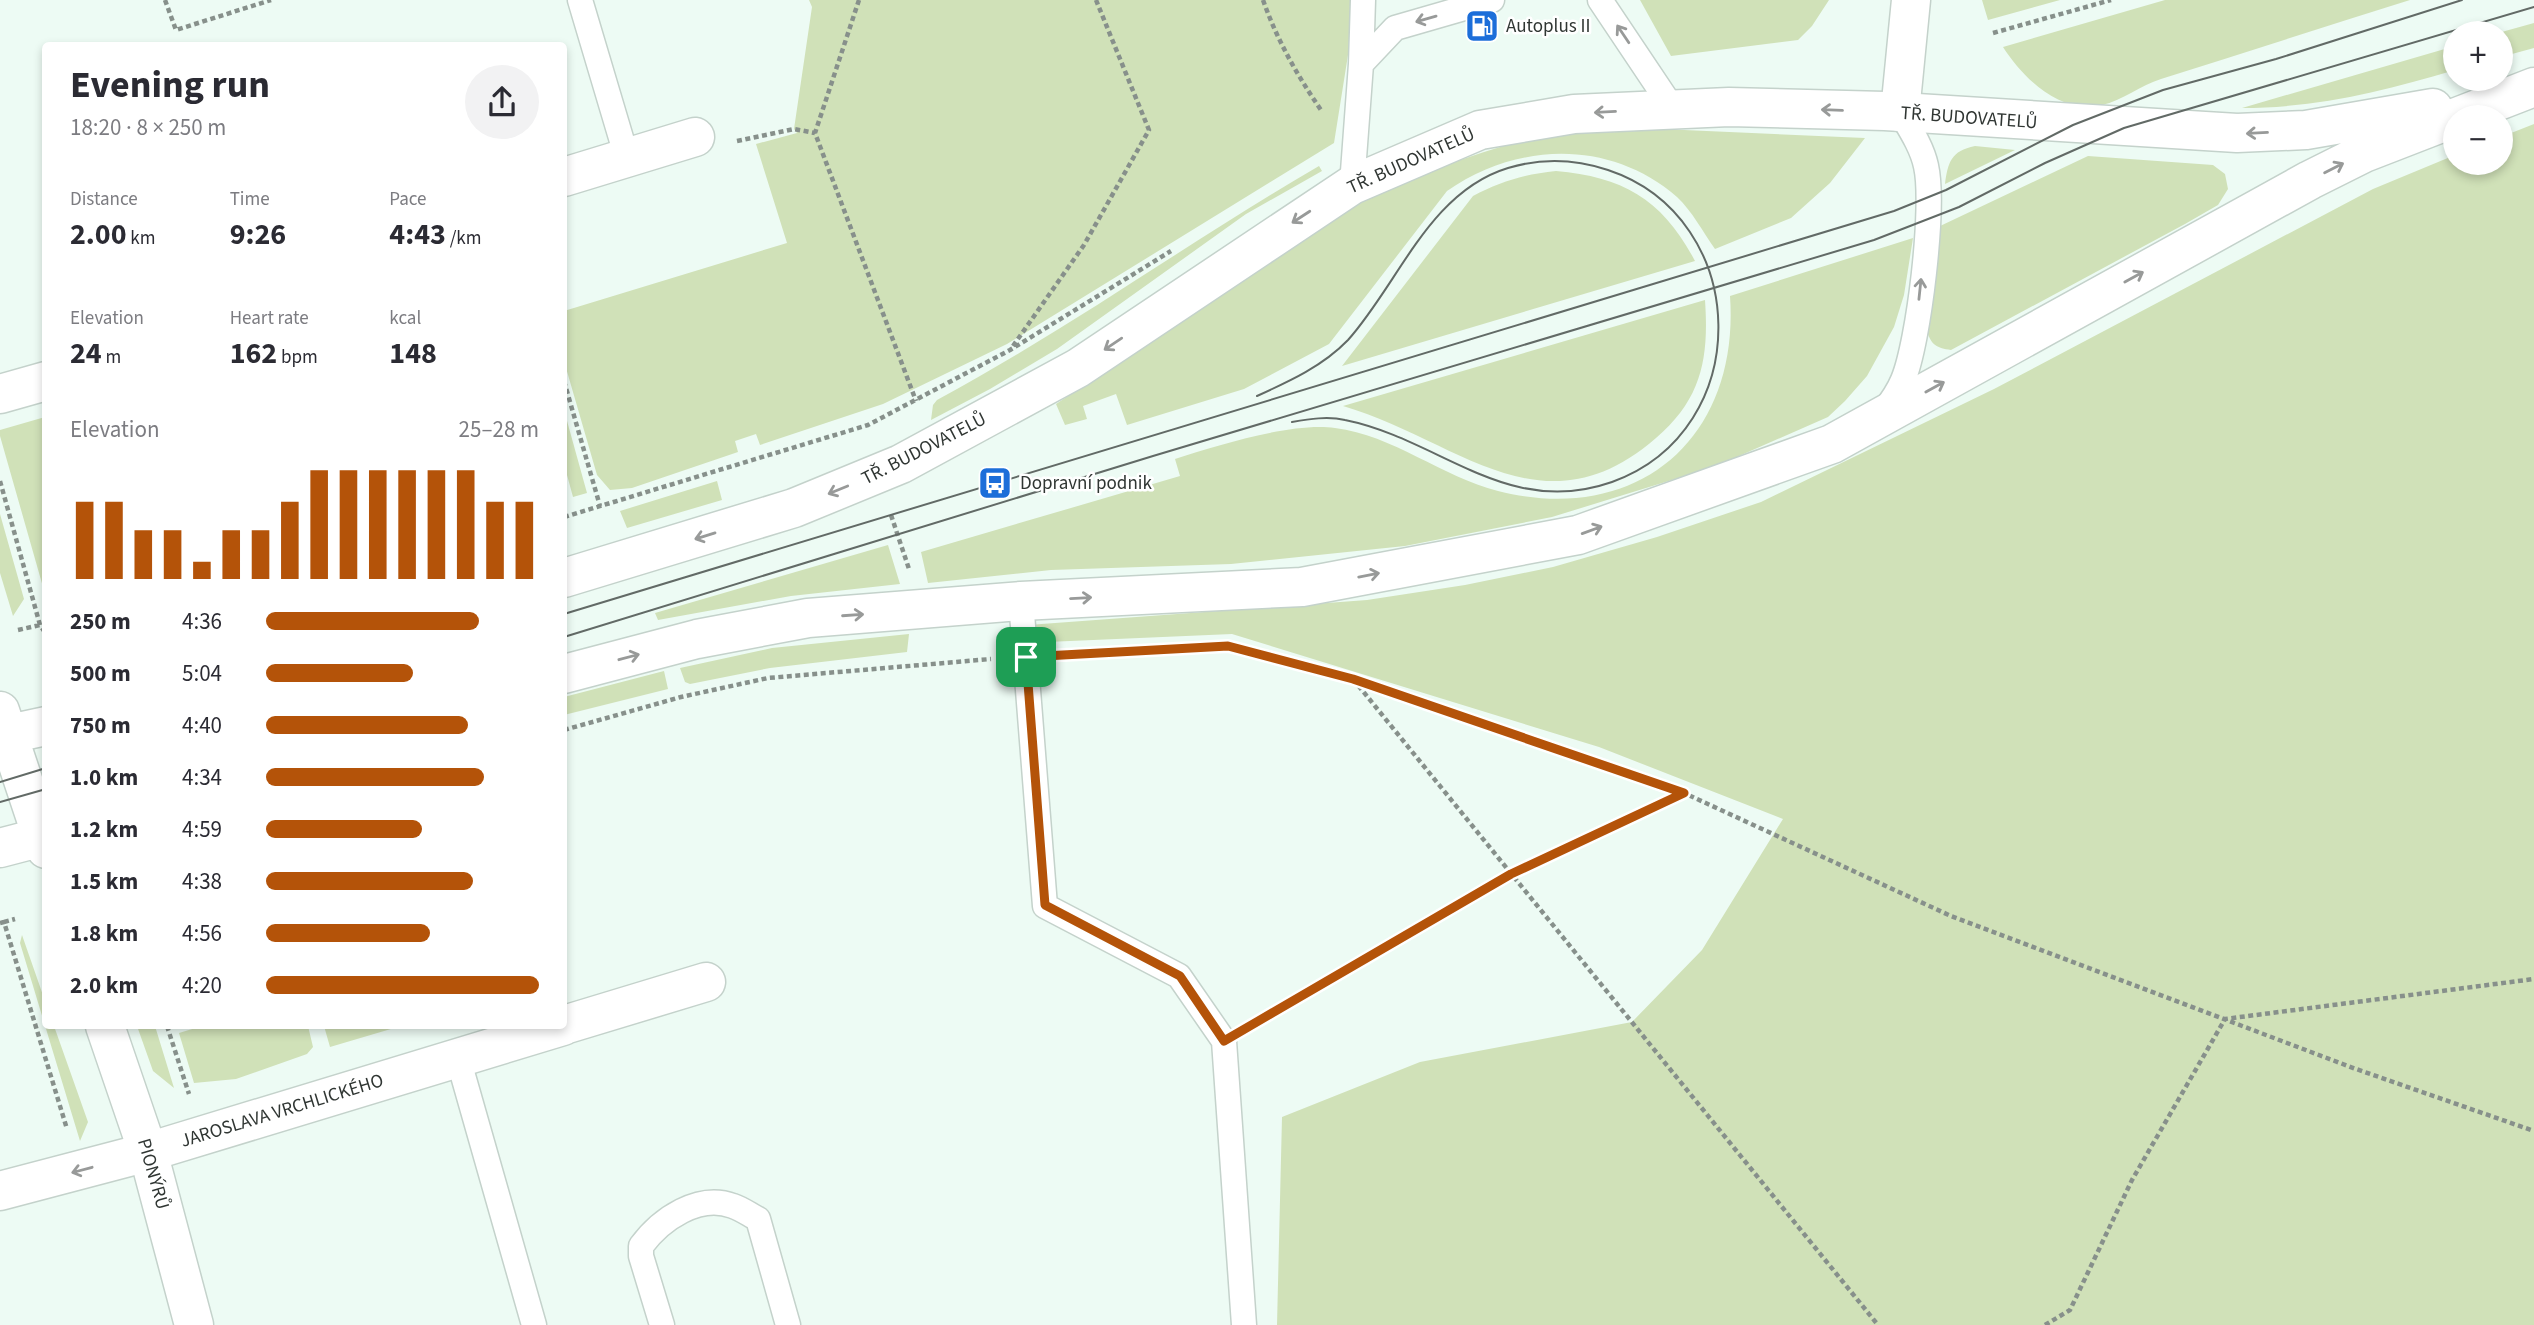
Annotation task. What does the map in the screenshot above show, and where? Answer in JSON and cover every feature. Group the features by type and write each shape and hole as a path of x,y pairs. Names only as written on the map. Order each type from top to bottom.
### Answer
{"street":[{"path":"1900,112 1911,0"},
{"name":"TŘ. BUDOVATELŮ","path":"567,577 793,508 901,464 1078,368 1352,185 1479,130 1574,114 1728,107 1900,112 2237,133 2306,130 2526,90"},
{"name":"TŘ. BUDOVATELŮ","path":"567,673 698,639 808,618 1021,601 1302,587 1578,535 1832,444 2310,180 2364,153 2526,90"},
{"path":"567,176 695,137"},
{"path":"0,394 42,382"},
{"path":"42,726 3,727 42,834"},
{"path":"0,848 42,840"},
{"name":"JAROSLAVA VRCHLICKÉHO","path":"567,1024 706,982"},
{"name":"PIONÝRŮ","path":"106,1029 148,1152 194,1325"},
{"name":"JAROSLAVA VRCHLICKÉHO","path":"0,1191 148,1152 550,1029"}],"lane":[{"path":"580,0 627,158"},
{"path":"1352,185 1363,0"},
{"path":"1361,64 1395,28 1492,0"},
{"path":"1600,0 1673,108"},
{"path":"1875,420 1897,392 1909,362 1917,325 1927,220 1926,167 1900,112"},
{"path":"1021,601 1045,905 1180,976 1224,1041 1244,1325"},
{"path":"458,1058 534,1325"},
{"path":"662,1325 641,1256 642,1246 674,1215 708,1202 732,1205 758,1219 788,1325"}],"path":[{"path":"165,0 176,30 271,0"},
{"path":"859,0 815,133 916,401"},
{"path":"1010,350 1084,245 1149,130 1096,0"},
{"path":"1263,0 1291,64 1324,115"},
{"path":"1993,33 2110,0"},
{"path":"695,137 727,143 794,128 815,133"},
{"path":"567,516 868,425 1010,350 1175,248"},
{"path":"567,391 600,506"},
{"path":"0,481 42,628"},
{"path":"889,508 911,573"},
{"path":"18,631 40,625"},
{"path":"567,729 681,697 768,678 1026,657 1228,646 1353,679 1684,793 1951,916 2534,1131"},
{"path":"1353,679 1878,1325"},
{"path":"1224,1041 1511,874 1684,793"},
{"path":"15,919 2,923 69,1137"},
{"path":"2225,1019 2534,979"},
{"path":"2045,1325 2070,1310 2132,1180 2225,1019"},
{"path":"168,1029 189,1094"}],"green space":[{"path":"809,0 1352,0 1348,55 1334,143 1007,344 883,404 760,445 756,434 735,441 738,452 632,488 610,490 597,475 567,371 567,310 787,243 756,144 797,133 794,129 812,7"},
{"path":"1640,0 1829,0 1812,26 1798,40 1671,56"},
{"path":"1982,0 2060,0 1988,20"},
{"path":"2165,0 2410,0 2161,79 2117,100 2087,107 2072,105 2044,91 2021,71 2003,47"},
{"path":"2534,23 2534,48 2513,54 2513,29"},
{"path":"2443,49 2443,73 2324,102 2242,108"},
{"path":"2534,124 2534,1325 1277,1325 1282,1117 1420,1062 1632,1022 1702,950 1783,819 1599,747 1232,634 1047,642 1034,637 1028,625 1367,600 1465,585 1553,567 1657,537 1761,502 1994,389 2373,189 2443,160 2443,175 2513,175 2513,132"},
{"path":"1639,128 1865,138 1830,183 1791,218 1715,249 1677,197 1651,178 1623,165 1593,157 1563,154 1533,156 1503,163 1474,175 1447,191 1329,344 1244,389 1127,425 1116,394 1083,406 1087,419 1065,425 1056,404 1358,203 1436,169 1518,142 1582,130"},
{"path":"1975,146 2015,150 1945,184 1952,159 1961,151"},
{"path":"2088,156 2213,165 2225,174 2228,189 2218,205 1951,350 1935,345 1927,331 1938,227"},
{"path":"1319,166 1322,171 1246,214 1057,349 931,420 933,405 937,400 1082,315"},
{"path":"1556,171 1602,179 1639,195 1669,222 1695,261 1342,366 1473,196 1513,179"},
{"path":"1913,238 1904,295 1894,327 1867,376 1828,417 1714,467 1552,517 1405,546 1231,564 1051,570 928,583 921,552 1180,476 1175,459 1255,436 1298,428 1335,428 1356,432 1397,447 1477,485 1498,491 1548,499 1594,495 1635,482 1670,460 1698,430 1718,392 1729,347 1730,296"},
{"path":"1705,300 1706,341 1703,359 1693,392 1684,408 1656,438 1614,466 1575,479 1537,480 1500,471 1462,457 1385,421 1343,406"},
{"path":"42,418 42,583 0,436 0,430"},
{"path":"567,421 587,493 573,497 567,475"},
{"path":"717,481 722,500 627,528 620,511"},
{"path":"0,514 24,599 13,616 0,573"},
{"path":"888,545 900,584 791,596 658,620 655,613"},
{"path":"909,634 907,652 770,668 690,684 685,682 680,668 772,648"},
{"path":"664,671 668,689 567,714 567,696"},
{"path":"22,935 42,992 42,1016 20,943"},
{"path":"46,1029 55,1029 88,1122 80,1141"},
{"path":"138,1029 156,1029 174,1088 153,1071"},
{"path":"192,1029 309,1029 313,1047 307,1054 236,1079 194,1083 179,1033"},
{"path":"325,1029 391,1029 330,1047"}],"tram line":[{"path":"567,613 1894,211 1946,190 2073,125 2163,90 2276,59 2462,0"},
{"path":"567,636 1153,456 1874,240 1959,207 2045,163 2124,128 2534,7"},
{"path":"1257,396 1306,372 1328,358 1348,340 1436,218 1457,197 1481,180 1508,168 1545,161 1583,164 1608,170 1655,195 1690,232 1711,276 1718,324 1712,373 1693,418 1659,456 1612,482 1574,491 1539,491 1506,484 1412,443 1345,420 1325,418 1292,422"},
{"path":"0,782 42,769"},
{"path":"0,802 42,790"}],"place":[{"name":"Autoplus II","path":"1482,26"},
{"name":"Dopravní podnik","path":"995,483"}],"route":[{"path":"1228,646 1353,679 1684,793 1511,874 1224,1041 1180,976 1045,905 1026,657 1228,646"}]}
